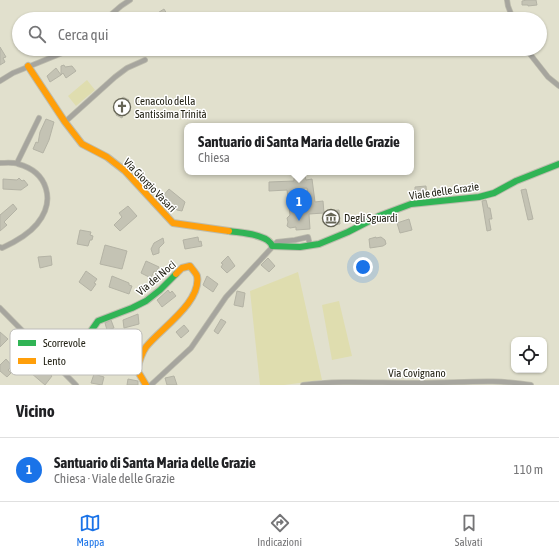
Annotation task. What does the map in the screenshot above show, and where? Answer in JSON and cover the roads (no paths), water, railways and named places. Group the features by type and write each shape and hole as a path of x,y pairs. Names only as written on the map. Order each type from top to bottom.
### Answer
{"street":[{"path":"114,12 130,0"},
{"path":"508,0 510,12"},
{"path":"0,81 28,66 54,56"},
{"path":"532,56 548,77 559,86"},
{"path":"65,122 114,77 127,68 145,60"},
{"name":"Via Giorgio Vasari","path":"28,66 65,122 82,144 107,157 125,171 173,223 254,235 268,239 272,246"},
{"path":"17,163 39,118"},
{"path":"0,164 17,163 29,168 39,176 47,189 48,200 45,211 38,224 28,233 2,248 0,247"},
{"name":"Viale delle Grazie","path":"272,246 300,247 319,244 348,232 379,216 411,204 479,197 494,193 516,181 559,164"},
{"path":"152,385 191,348 226,297 272,246"},
{"name":"Via dei Noci","path":"92,329 98,321 106,316 132,308 146,301 160,290 182,268 190,266 197,273 199,280 197,287 179,315 148,345 142,354"},
{"path":"0,308 21,329"},
{"path":"66,375 76,385"},
{"path":"140,375 146,385"},
{"name":"Via Covignano","path":"303,385 356,382 414,383 512,381 531,385"}],"place":[{"name":"Cenacolo della Santissima Trinità","path":"122,107"},
{"name":"Degli Sguardi","path":"331,218"},
{"name":"Santuario di Santa Maria delle Grazie","path":"299,221"}]}
